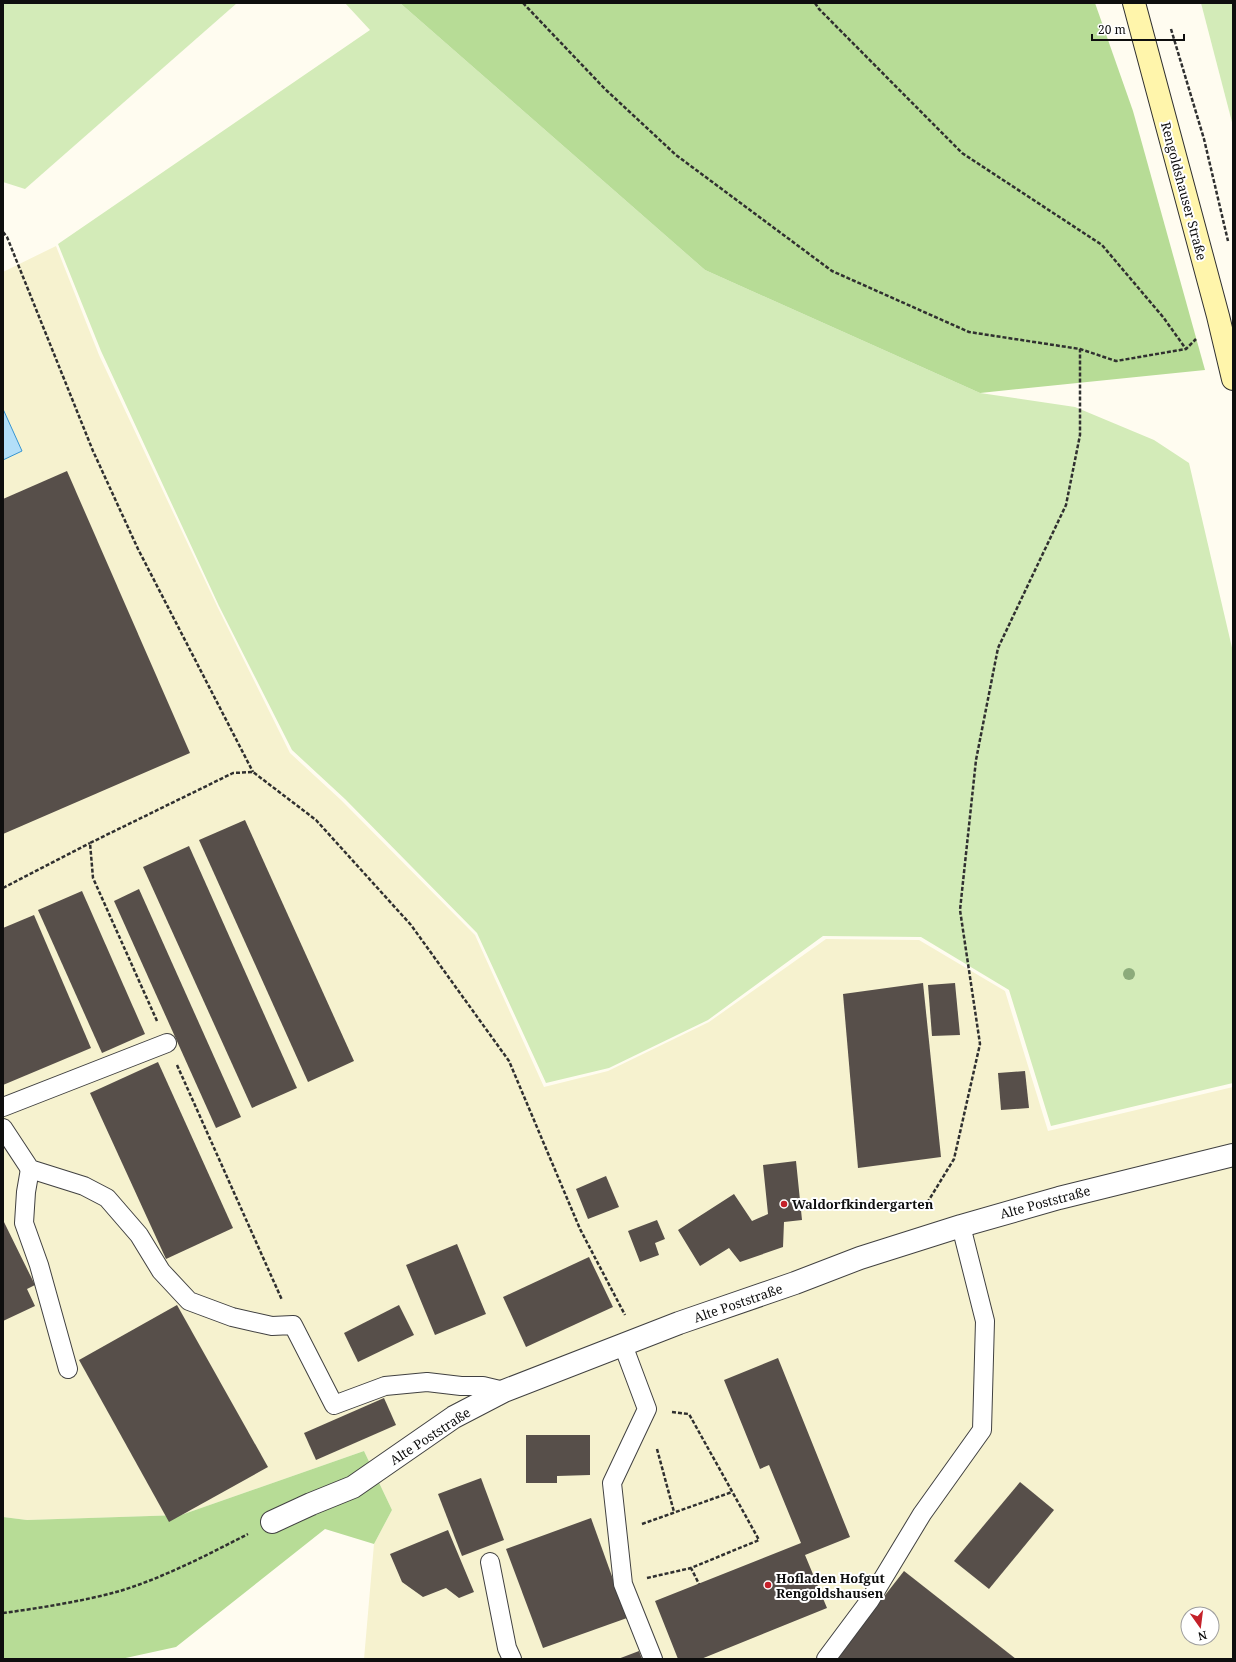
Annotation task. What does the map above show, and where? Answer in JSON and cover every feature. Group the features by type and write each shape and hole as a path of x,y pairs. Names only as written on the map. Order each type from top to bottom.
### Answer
{"street":[{"name":"Rengoldshauser Straße","path":"1134,3 1218,316 1233,379"},
{"name":"Alte Poststraße","path":"272,1522 353,1487 454,1417 504,1391 679,1323 795,1283 860,1258 960,1226 1073,1194 1233,1155"}],"lane":[{"path":"3,1107 166,1043"},
{"path":"3,1128 30,1169 84,1186 107,1198 139,1235 161,1271 189,1300 232,1317 272,1326 293,1325 334,1405 385,1386 427,1382 461,1386 484,1386 504,1391"},
{"path":"30,1169 26,1192 24,1223 39,1265 68,1370"},
{"path":"826,1659 870,1600 922,1514 982,1430 985,1321 960,1226"},
{"path":"624,1345 647,1409 612,1483 623,1584 653,1659"},
{"path":"490,1562 507,1648 512,1659"}],"path":[{"path":"523,3 605,89 676,155 832,270 969,332 1080,349 1116,361 1186,349 1163,318 1102,245 962,153 819,9 815,3"},
{"path":"1170,26 1204,139 1229,245"},
{"path":"3,232 7,237 93,451 138,548 253,772 316,820 406,919 509,1061 580,1229 625,1314 624,1345"},
{"path":"925,1237 918,1220 954,1159 980,1044 960,910 976,760 998,648 1066,505 1080,434 1080,349"},
{"path":"3,888 232,773 253,772"},
{"path":"90,843 93,878 293,1325"},
{"path":"623,1584 691,1568 759,1540 689,1414 647,1409 674,1512"},
{"path":"617,1532 732,1492"},
{"path":"3,1613 36,1609 120,1591 161,1576 272,1522"},
{"path":"691,1568 699,1584"}],"shaded area":[{"path":"56,246 99,355 218,608 290,753 341,800 475,935 544,1087 608,1071 709,1022 826,939 919,940 1005,991 1048,1131 1233,1087 1233,1659 364,1659 374,1544 392,1510 364,1451 181,1515 27,1520 3,1517 3,272"}],"green space":[{"path":"3,3 237,3 25,189 3,182"},
{"path":"345,3 400,3 705,270 980,393 1075,407 1154,440 1189,463 1233,652 1233,1083 1051,1126 1009,990 921,937 823,936 708,1020 609,1068 546,1083 477,933 345,799 292,750 219,606 101,351 58,244 370,30"},
{"path":"400,3 1095,3 1133,111 1205,370 980,393 705,270"},
{"path":"1201,3 1233,3 1233,126"},
{"path":"364,1451 392,1510 374,1544 325,1529 176,1647 121,1659 3,1659 3,1517 27,1520 181,1515"}],"water":[{"path":"3,409 22,451 3,460"}],"building":[{"path":"67,471 190,753 3,834 3,499"},
{"path":"245,820 354,1061 308,1082 199,840"},
{"path":"189,846 297,1088 252,1108 143,867"},
{"path":"139,889 241,1117 216,1128 114,901"},
{"path":"82,891 145,1034 102,1053 38,910"},
{"path":"34,915 91,1048 3,1085 3,928"},
{"path":"923,983 941,1157 858,1168 843,994"},
{"path":"955,983 960,1035 932,1036 928,985"},
{"path":"158,1062 233,1228 166,1259 90,1093"},
{"path":"1025,1071 1029,1108 1001,1110 998,1073"},
{"name":"Waldorfkindergarten","path":"796,1161 802,1220 784,1222 783,1247 740,1262 729,1248 700,1266 678,1230 734,1194 752,1221 768,1214 763,1165"},
{"path":"606,1176 619,1207 588,1219 576,1189"},
{"path":"3,1220 35,1285 27,1289 35,1306 3,1321"},
{"path":"657,1220 665,1239 655,1243 659,1255 640,1262 628,1231"},
{"path":"457,1244 486,1314 435,1335 406,1265"},
{"path":"589,1257 613,1307 526,1347 503,1297"},
{"path":"177,1305 268,1467 169,1522 79,1360"},
{"path":"399,1305 414,1335 358,1362 344,1333"},
{"path":"778,1358 850,1537 805,1555 827,1608 701,1659 678,1659 655,1601 801,1543 769,1465 760,1469 724,1380"},
{"path":"384,1398 396,1425 316,1460 304,1433"},
{"path":"526,1435 590,1435 590,1475 557,1476 557,1483 526,1483"},
{"path":"481,1478 504,1540 462,1556 438,1494"},
{"path":"1020,1482 1054,1510 989,1589 954,1561"},
{"path":"591,1518 627,1618 543,1648 506,1549"},
{"path":"448,1530 474,1592 459,1598 446,1588 423,1597 402,1582 390,1554"},
{"path":"904,1571 1016,1659 835,1659"},
{"path":"639,1651 642,1659 618,1659"}],"place":[{"name":"Waldorfkindergarten","path":"784,1204"},
{"name":"Hofladen Hofgut Rengoldshausen","path":"768,1585"}]}
